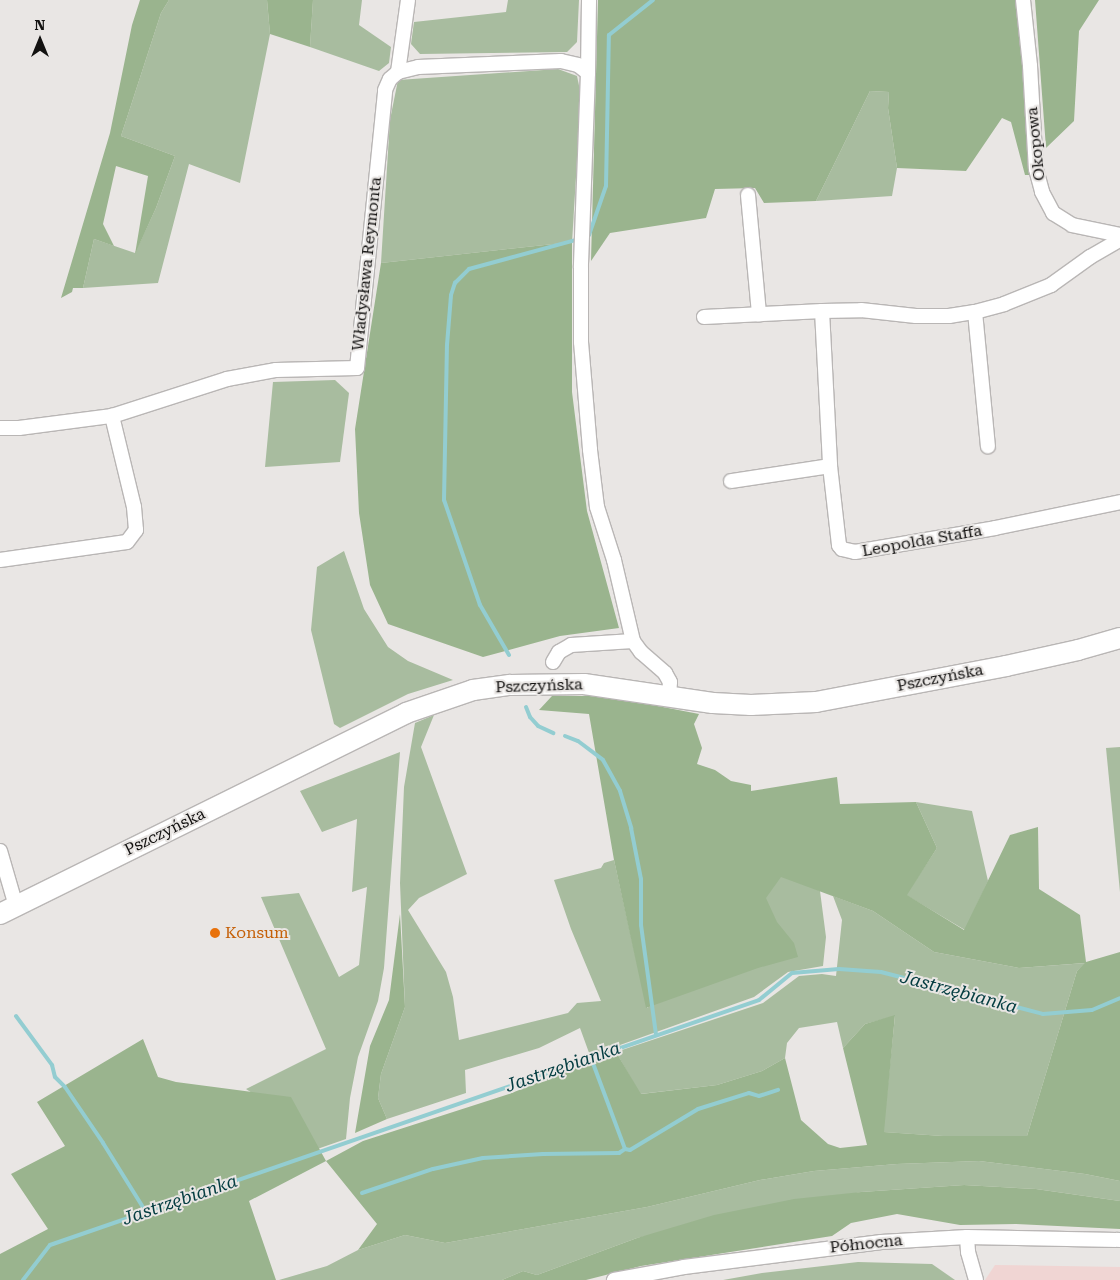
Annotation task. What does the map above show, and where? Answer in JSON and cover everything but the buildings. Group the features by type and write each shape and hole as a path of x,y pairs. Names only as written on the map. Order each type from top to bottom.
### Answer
{"street":[{"name":"Władysława Reymonta","path":"0,428 18,428 112,416 227,379 276,370 357,368 385,90 390,79 398,72 408,0"},
{"path":"589,0 581,268 583,362 597,507 614,560 633,641 665,673 670,682 669,696"},
{"name":"Okopowa","path":"1023,0 1030,66 1036,169 1042,192 1053,213 1072,224 1120,235"},
{"path":"398,72 418,67 561,61 578,65 588,73"},
{"path":"748,195 759,314"},
{"path":"704,317 861,310 916,316 949,316 975,312 1004,304 1051,285 1090,257 1120,240"},
{"name":"Leopolda Staffa","path":"822,311 830,466 839,545 842,549 855,552 995,528 1120,502"},
{"path":"975,312 988,446"},
{"path":"0,560 127,542 136,530 134,507 112,416"},
{"path":"731,481 830,466"},
{"name":"Pszczyńska","path":"8,910 406,713 473,690 510,685 584,684 713,703 751,705 816,702 1024,662 1120,638"},
{"path":"553,662 559,652 571,645 633,641"},
{"path":"0,851 8,910"},
{"path":"968,1236 968,1252 976,1280"},
{"name":"Północna","path":"614,1280 684,1267 788,1252 881,1242 968,1236 1120,1240"}],"shaded area":[{"path":"995,1265 1120,1267 1120,1280 985,1280"}],"green space":[{"path":"140,0 169,0 161,13 121,136 175,156 156,208 135,254 148,176 116,166 103,224 114,246 94,239 83,288 73,288 72,292 61,298 110,133 132,25"},
{"path":"169,0 267,0 270,34 240,183 189,164 158,283 83,288 94,239 135,253 156,208 175,156 121,136 161,13"},
{"path":"267,0 313,0 310,47 270,34"},
{"path":"313,0 362,0 359,25 391,47 389,63 379,71 310,47"},
{"path":"508,0 579,0 577,42 567,52 420,54 411,44 414,22 506,12"},
{"path":"598,0 1018,0 1032,175 1025,175 1011,122 1002,118 966,171 897,168 888,108 889,92 870,91 816,201 764,203 755,188 715,189 706,218 610,233 591,261"},
{"path":"1035,0 1099,0 1079,31 1074,121 1046,148"},
{"path":"558,69 577,76 581,95 572,242 381,263 390,120 398,80"},
{"path":"870,91 889,92 888,108 897,168 892,196 816,201"},
{"path":"572,242 572,392 587,511 619,628 560,636 483,657 388,624 370,585 359,513 355,429 381,263"},
{"path":"335,380 349,393 340,462 265,467 273,382"},
{"path":"344,551 364,609 388,647 408,661 453,680 408,694 340,728 334,724 311,630 317,567"},
{"path":"552,696 606,696 699,714 694,724 702,748 697,764 715,770 731,781 751,785 751,791 837,777 840,804 916,802 937,848 907,895 964,930 1010,835 1038,827 1039,889 1080,915 1086,962 1120,952 1120,1181 1085,1174 979,1161 897,1164 814,1171 760,1180 647,1207 445,1243 405,1235 358,1250 377,1224 326,1161 363,1141 509,1094 616,1052 641,1094 717,1085 762,1071 785,1058 801,1120 828,1144 840,1148 867,1145 843,1048 865,1024 895,1015 884,1132 943,1136 1027,1136 1077,971 1085,963 1019,968 934,952 873,911 781,877 766,898 777,922 794,943 798,957 758,968 646,1008 614,860 589,714 539,710"},
{"path":"434,715 421,747 467,874 419,898 408,910 446,972 453,997 459,1040 568,1013 577,1003 601,1001 571,929 554,880 601,868 604,863 614,860 647,1008 774,925 764,897 780,872 820,891 826,937 823,966 788,972 754,997 620,1045 621,1047 592,1061 580,1028 539,1048 465,1070 466,1093 387,1119 378,1098 381,1074 405,1007 400,883 404,787 415,723"},
{"path":"1120,747 1120,892 1106,748"},
{"path":"400,752 384,968 378,1001 358,1057 350,1098 346,1139 300,1155 281,1112 246,1089 326,1049 261,897 299,893 339,977 359,965 367,887 352,892 357,819 322,832 300,791"},
{"path":"916,802 972,811 988,881 965,930 906,895 937,848"},
{"path":"833,896 873,911 934,952 1019,968 1086,963 1077,971 1027,1136 943,1136 883,1132 895,1016 865,1024 843,1048 837,1022 799,1028 787,1043 785,1058 762,1071 717,1085 640,1094 616,1052 763,1003 799,976 822,974 836,976 842,920"},
{"path":"400,914 405,1007 381,1074 378,1098 387,1119 355,1133 370,1046 389,1000"},
{"path":"143,1039 158,1077 176,1082 291,1097 326,1161 249,1201 276,1280 0,1280 0,1254 48,1229 11,1174 65,1146 37,1102"},
{"path":"979,1161 1085,1174 1120,1181 1120,1201 1036,1189 964,1185 861,1192 637,1238 537,1275 523,1271 502,1280 279,1280 327,1266 358,1250 405,1235 445,1243 647,1207 760,1180 814,1171 897,1164"},
{"path":"964,1185 1036,1189 1120,1201 1120,1229 1016,1224 960,1225 897,1214 851,1223 832,1236 641,1266 586,1280 502,1280 523,1271 537,1275 637,1238 714,1215 794,1199"},
{"path":"858,1262 932,1264 955,1280 723,1280 762,1273"}],"waterway":[{"path":"589,235 606,186 609,35 653,0"},
{"path":"509,655 480,605 444,500 447,345 451,295 455,283 469,269 576,240"},
{"path":"526,707 530,717 538,726 553,733"},
{"path":"565,736 578,741 603,760 620,791 631,828 641,879 641,925 656,1035"},
{"name":"Jastrzębianka","path":"23,1280 50,1245 759,1000 792,973 839,969 881,972 1043,1014 1092,1010 1120,998"},
{"path":"16,1016 52,1065 55,1077 65,1087 103,1143 146,1212"},
{"path":"591,1058 625,1149"},
{"path":"362,1193 433,1169 483,1158 543,1154 619,1153 625,1149 630,1150 698,1109 749,1093 759,1096 778,1090"}],"place":[{"name":"Konsum","path":"215,933"}]}
